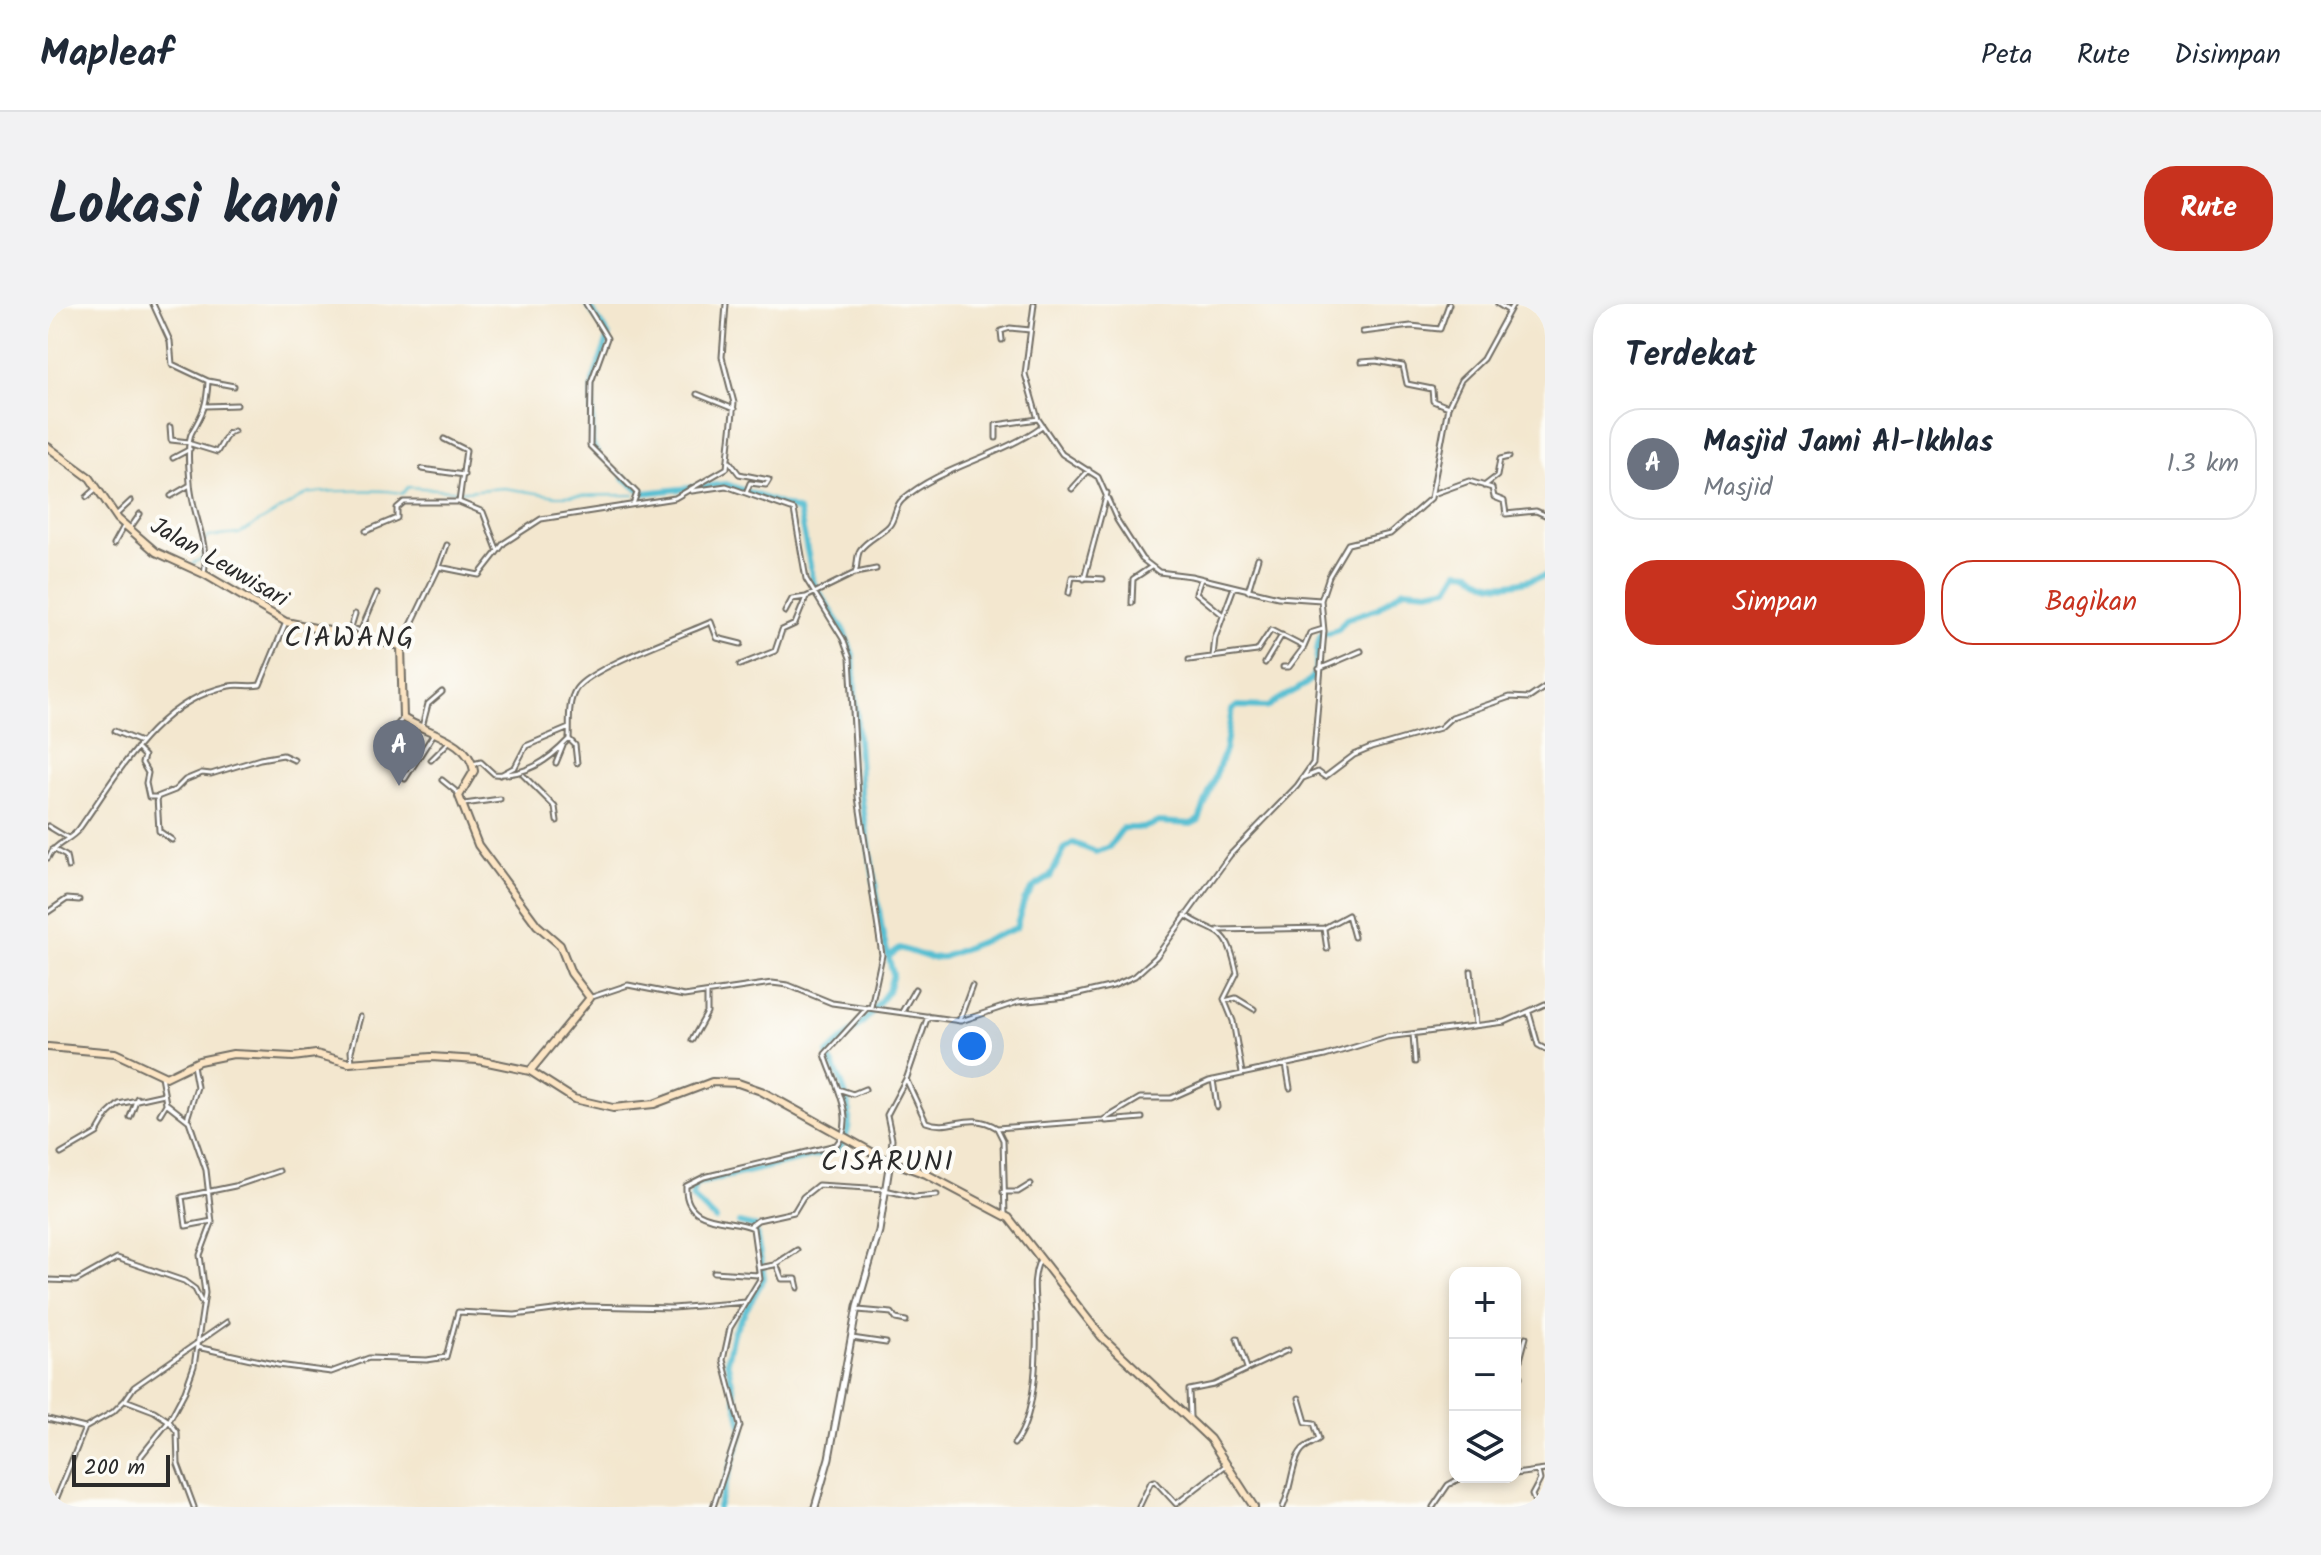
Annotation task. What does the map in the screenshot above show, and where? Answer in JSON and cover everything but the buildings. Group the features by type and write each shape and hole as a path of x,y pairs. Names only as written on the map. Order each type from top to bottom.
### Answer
{"main road":[{"name":"Jalan Leuwisari","path":"48,447 88,476 115,516 156,552 204,574 286,622 359,634 401,646"},
{"path":"401,646 403,718 450,741 473,764 474,771 459,794 478,845 537,925 557,941 571,973 590,998 530,1071"},
{"path":"48,1047 115,1053 161,1076 193,1063 245,1053 293,1057 319,1055 352,1063 398,1059 478,1060 530,1071 574,1099 617,1108 663,1101 712,1082 738,1083 780,1100 890,1161 926,1174 1005,1215 1101,1336 1210,1439 1254,1507"}],"street":[{"path":"153,304 170,341 172,364 208,381 234,386"},
{"path":"586,304 607,338 592,378 590,446 636,493 633,504"},
{"path":"439,567 479,575 497,549 541,519 658,502 693,489 726,470 730,462 734,409 722,357 726,304"},
{"path":"1034,304 1025,378 1038,419 1062,454 1098,477 1126,536 1151,567 1159,572 1202,578 1278,597 1321,600"},
{"path":"1363,332 1411,326 1440,329 1449,304"},
{"path":"1498,304 1509,311"},
{"path":"1433,494 1448,407 1461,380 1483,359 1513,304"},
{"path":"1002,340 1001,331 1006,328 1030,330"},
{"path":"1361,362 1376,361 1403,366 1407,384 1432,389 1433,401 1448,407"},
{"path":"204,574 202,544 190,485 191,433 199,424 206,406 208,381"},
{"path":"697,394 734,409"},
{"path":"206,406 237,405"},
{"path":"996,438 995,425 1038,419"},
{"path":"855,573 860,550 890,525 898,504 916,489 933,478 993,456 1032,436 1042,426"},
{"path":"170,427 171,440 217,452 228,433 234,431"},
{"path":"444,439 466,450 459,502"},
{"path":"173,458 191,445"},
{"path":"1484,486 1498,474 1500,460 1509,457"},
{"path":"730,462 739,474 769,480 767,484 751,483 746,491"},
{"path":"422,469 464,475"},
{"path":"1072,489 1089,470"},
{"path":"590,998 628,985 674,995 707,994 772,983 832,1003 959,1021 1018,1002 1066,997 1128,980 1150,965 1230,855 1303,778 1313,759 1324,638 1321,600 1346,547 1357,541 1377,540 1390,534 1433,494 1469,481 1492,488 1496,499 1504,501 1506,514 1536,511 1545,515"},
{"path":"171,496 190,485"},
{"path":"693,489 726,486 795,512 805,574 843,639 851,667 858,797 882,955 872,1007 825,1054 841,1089 846,1137 833,1147 688,1183 687,1198 706,1217 721,1223 752,1224 794,1212 803,1197 818,1185 885,1189 914,1197 937,1195"},
{"path":"87,497 97,488"},
{"path":"1084,579 1107,493"},
{"path":"115,516 131,501"},
{"path":"366,531 397,518 398,507 404,502 459,502 483,512 497,549"},
{"path":"114,544 140,514"},
{"path":"401,646 447,545"},
{"path":"1248,591 1258,558"},
{"path":"1132,603 1133,579 1151,567"},
{"path":"785,612 792,599 806,597 855,573 876,569"},
{"path":"1069,593 1070,578 1103,579"},
{"path":"1202,578 1196,593 1223,615"},
{"path":"1213,656 1234,587"},
{"path":"355,614 351,627 359,634 377,593"},
{"path":"740,665 775,651 781,631 795,624 806,597"},
{"path":"48,858 53,849 69,839 141,742 169,716 227,686 260,685 286,622"},
{"path":"577,763 575,745 569,739 569,728 577,688 586,679 711,622 717,638 741,644"},
{"path":"1283,667 1289,667 1296,655 1301,655 1310,633 1324,630"},
{"path":"1189,660 1256,652 1270,631 1304,647"},
{"path":"1265,663 1282,635"},
{"path":"1319,669 1361,651"},
{"path":"1303,778 1318,772 1325,777 1361,752 1440,728 1452,717 1510,697 1529,698 1545,687"},
{"path":"422,727 428,704 442,692"},
{"path":"393,730 403,718"},
{"path":"500,775 515,767 526,746 569,728"},
{"path":"114,731 141,742"},
{"path":"405,779 435,732"},
{"path":"473,764 481,762 494,774 522,774 569,739"},
{"path":"431,760 450,741"},
{"path":"556,763 563,744"},
{"path":"136,748 144,756 142,762 148,773 149,798 157,797 202,773 210,774 281,755 294,760"},
{"path":"522,774 555,807 557,821"},
{"path":"442,780 459,794"},
{"path":"157,797 158,830 172,840"},
{"path":"462,805 500,799"},
{"path":"48,826 69,839"},
{"path":"53,849 66,856 68,867"},
{"path":"48,912 67,899 79,900"},
{"path":"1185,915 1218,930 1324,928 1348,915 1354,937"},
{"path":"1324,928 1327,949"},
{"path":"1218,930 1230,945 1237,973 1224,996 1233,1021 1242,1073"},
{"path":"1471,971 1476,1025"},
{"path":"959,1021 972,986"},
{"path":"902,1011 915,989"},
{"path":"692,1040 707,1013 707,994"},
{"path":"1225,1001 1237,999 1254,1009"},
{"path":"1103,1120 1140,1098 1171,1098 1213,1080 1378,1039 1505,1022 1545,1004"},
{"path":"1529,1013 1538,1045 1545,1049"},
{"path":"815,1507 829,1458 857,1310 879,1231 892,1139 887,1115 906,1079 928,1016"},
{"path":"352,1063 351,1053 360,1017"},
{"path":"1413,1033 1415,1062"},
{"path":"187,1119 197,1087 193,1063"},
{"path":"1286,1064 1290,1088"},
{"path":"140,1463 141,1456 169,1421 190,1380 201,1301 205,1293 200,1255 212,1221 206,1170 187,1119 166,1103 161,1076"},
{"path":"906,1079 926,1122 939,1126 965,1119 978,1120 997,1128 1142,1118"},
{"path":"1213,1080 1217,1107"},
{"path":"841,1089 853,1094 865,1089"},
{"path":"61,1154 97,1133 111,1110 137,1098 164,1094"},
{"path":"130,1117 137,1098"},
{"path":"160,1114 166,1103"},
{"path":"997,1128 1003,1140 1005,1215"},
{"path":"212,1221 186,1226 181,1199 279,1171"},
{"path":"1003,1192 1018,1192 1031,1184"},
{"path":"713,1507 740,1426 723,1360 730,1328 760,1276 762,1267 752,1224"},
{"path":"762,1267 776,1263 797,1250"},
{"path":"48,1280 76,1281 116,1258 182,1280 195,1289 201,1301"},
{"path":"1014,1444 1023,1432 1029,1414 1036,1329 1033,1278 1040,1259"},
{"path":"776,1263 782,1279 796,1279 798,1288"},
{"path":"714,1272 760,1276"},
{"path":"197,1347 278,1365 331,1372 369,1358 427,1360 446,1357 458,1312 515,1315 584,1306 673,1308 746,1302"},
{"path":"857,1310 892,1313 896,1319 906,1321"},
{"path":"53,1507 85,1428 113,1412 131,1388 198,1339 227,1322"},
{"path":"1521,1355 1526,1337"},
{"path":"852,1338 886,1343"},
{"path":"1237,1338 1247,1368"},
{"path":"1190,1418 1189,1390 1214,1385 1288,1350"},
{"path":"1283,1507 1293,1486 1296,1459 1305,1447 1319,1439 1314,1423 1306,1422 1299,1398"},
{"path":"125,1400 154,1411 169,1421 177,1432 178,1464 194,1507"},
{"path":"48,1419 85,1428"},
{"path":"1139,1507 1151,1482 1156,1482 1176,1504 1225,1466"},
{"path":"1521,1473 1545,1470"},
{"path":"1538,1471 1540,1481 1532,1495 1536,1505 1545,1503"},
{"path":"1435,1506 1452,1483"}],"waterway":[{"path":"587,304 609,336 593,381 592,443 597,453"},
{"path":"623,477 644,493 726,484 799,511 814,584 843,629 853,655 861,794 883,936 893,974 888,991 868,1017 827,1055 848,1103 848,1129 844,1141 836,1151 695,1184 692,1197 716,1220"},
{"path":"193,563 203,558 202,544 208,537 239,534 307,494 341,491 402,494 408,487 465,491 504,488 557,496 634,495"},
{"path":"888,957 900,948 930,958 943,957 1016,928 1024,901 1034,887 1050,877 1065,848 1073,843 1096,852 1109,847 1123,828 1143,828 1159,822 1191,824 1199,820 1225,750 1232,710 1237,706 1269,707 1307,683 1315,669 1321,635 1338,630 1346,619 1378,608 1404,589 1428,591 1449,587 1459,571 1471,572 1497,584 1545,576"},
{"path":"718,1507 743,1430 727,1361 733,1333 764,1278 755,1227 739,1223"}],"place":[{"name":"Masjid Jami Al-Ikhlas","path":"399,786"}],"district":[{"name":"CIAWANG","path":"350,638"},
{"name":"CISARUNI","path":"888,1162"}]}
